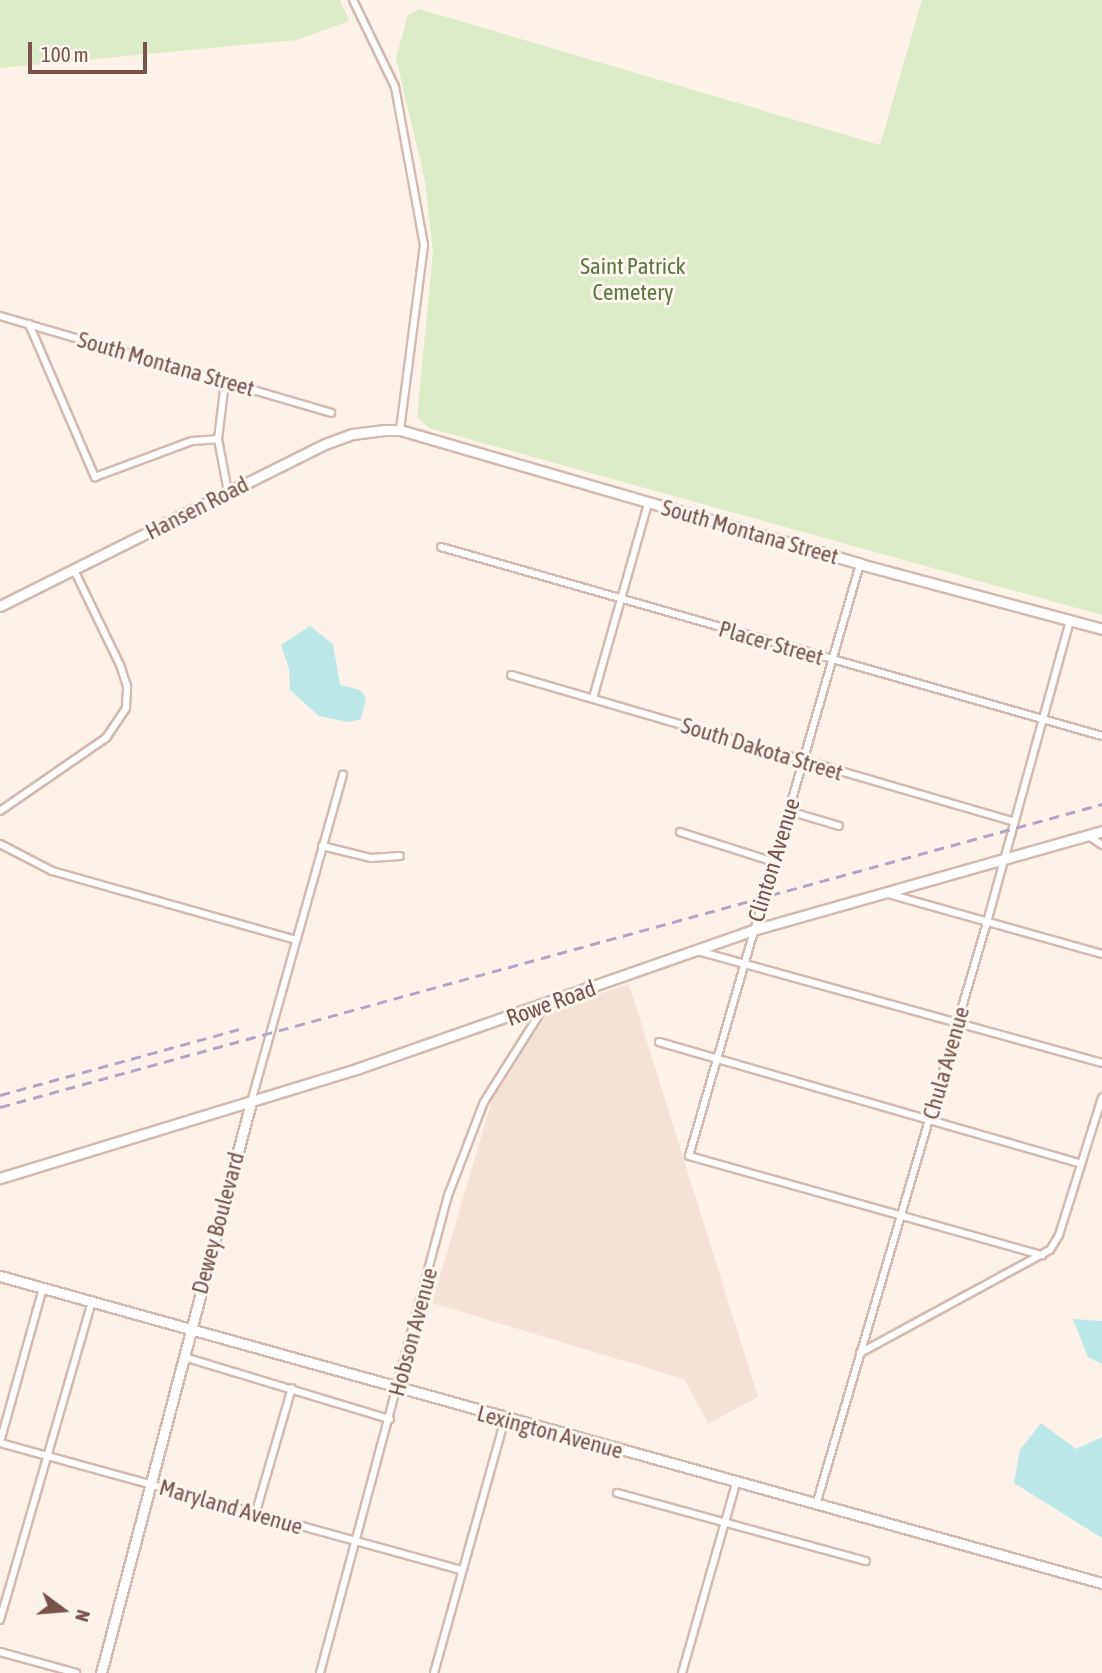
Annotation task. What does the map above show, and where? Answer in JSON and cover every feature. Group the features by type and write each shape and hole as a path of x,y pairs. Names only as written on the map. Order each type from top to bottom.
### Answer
{"street":[{"path":"353,0 395,87 424,244 400,430"},
{"name":"South Montana Street","path":"0,316 331,413"},
{"path":"29,324 95,478 192,441 218,439"},
{"path":"225,382 218,439 228,492"},
{"name":"Hansen Road","path":"0,606 228,492 352,434 400,430"},
{"name":"South Montana Street","path":"400,430 860,564 1102,629"},
{"path":"593,698 648,503"},
{"name":"Placer Street","path":"441,547 620,601 1102,736"},
{"name":"Clinton Avenue","path":"860,564 753,930 719,1060 689,1156 900,1214"},
{"path":"0,811 106,738 126,708 127,686 120,666 74,570"},
{"name":"Chula Avenue","path":"816,1505 988,922 1012,821 1070,620"},
{"name":"South Dakota Street","path":"512,675 1012,821"},
{"name":"Dewey Boulevard","path":"101,1673 153,1485 189,1330 343,775"},
{"path":"789,811 839,826"},
{"name":"Rowe Road","path":"0,1178 251,1102 544,1007 693,949 753,930 1102,831"},
{"path":"680,832 774,862"},
{"path":"1089,836 1102,845"},
{"path":"0,844 52,871 296,940"},
{"path":"322,846 372,858 400,856"},
{"path":"883,892 1102,954"},
{"path":"693,949 1102,1063"},
{"name":"Hobson Avenue","path":"320,1673 449,1193 484,1102 544,1007"},
{"path":"659,1042 1081,1164"},
{"path":"860,1353 1042,1255 1059,1236 1102,1098"},
{"path":"900,1214 1042,1255"},
{"name":"Lexington Avenue","path":"0,1276 505,1419 1102,1583"},
{"path":"0,1443 43,1288"},
{"path":"0,1619 92,1302"},
{"path":"184,1357 390,1419"},
{"path":"255,1515 292,1388"},
{"path":"434,1673 505,1419"},
{"name":"Maryland Avenue","path":"0,1443 462,1570"},
{"path":"682,1673 736,1483"},
{"path":"617,1493 866,1561"},
{"path":"0,1653 76,1673"}],"shaded area":[{"path":"629,984 758,1397 708,1424 684,1379 432,1303 492,1100 550,1010"}],"green space":[{"path":"0,0 340,0 349,21 297,40 0,68"},
{"name":"Saint Patrick Cemetery","path":"922,0 1102,0 1102,615 429,428 417,417 433,252 425,181 396,58 408,15 419,9 880,145"}],"water":[{"path":"310,626 333,644 340,685 360,690 366,698 361,719 349,722 319,716 290,690 289,669 281,645"},
{"path":"1073,1319 1102,1321 1102,1364 1088,1357"},
{"path":"1041,1423 1076,1449 1102,1437 1102,1538 1014,1483 1020,1450"}],"railway":[{"path":"0,1107 1102,804"},
{"path":"0,1095 239,1029"}]}
